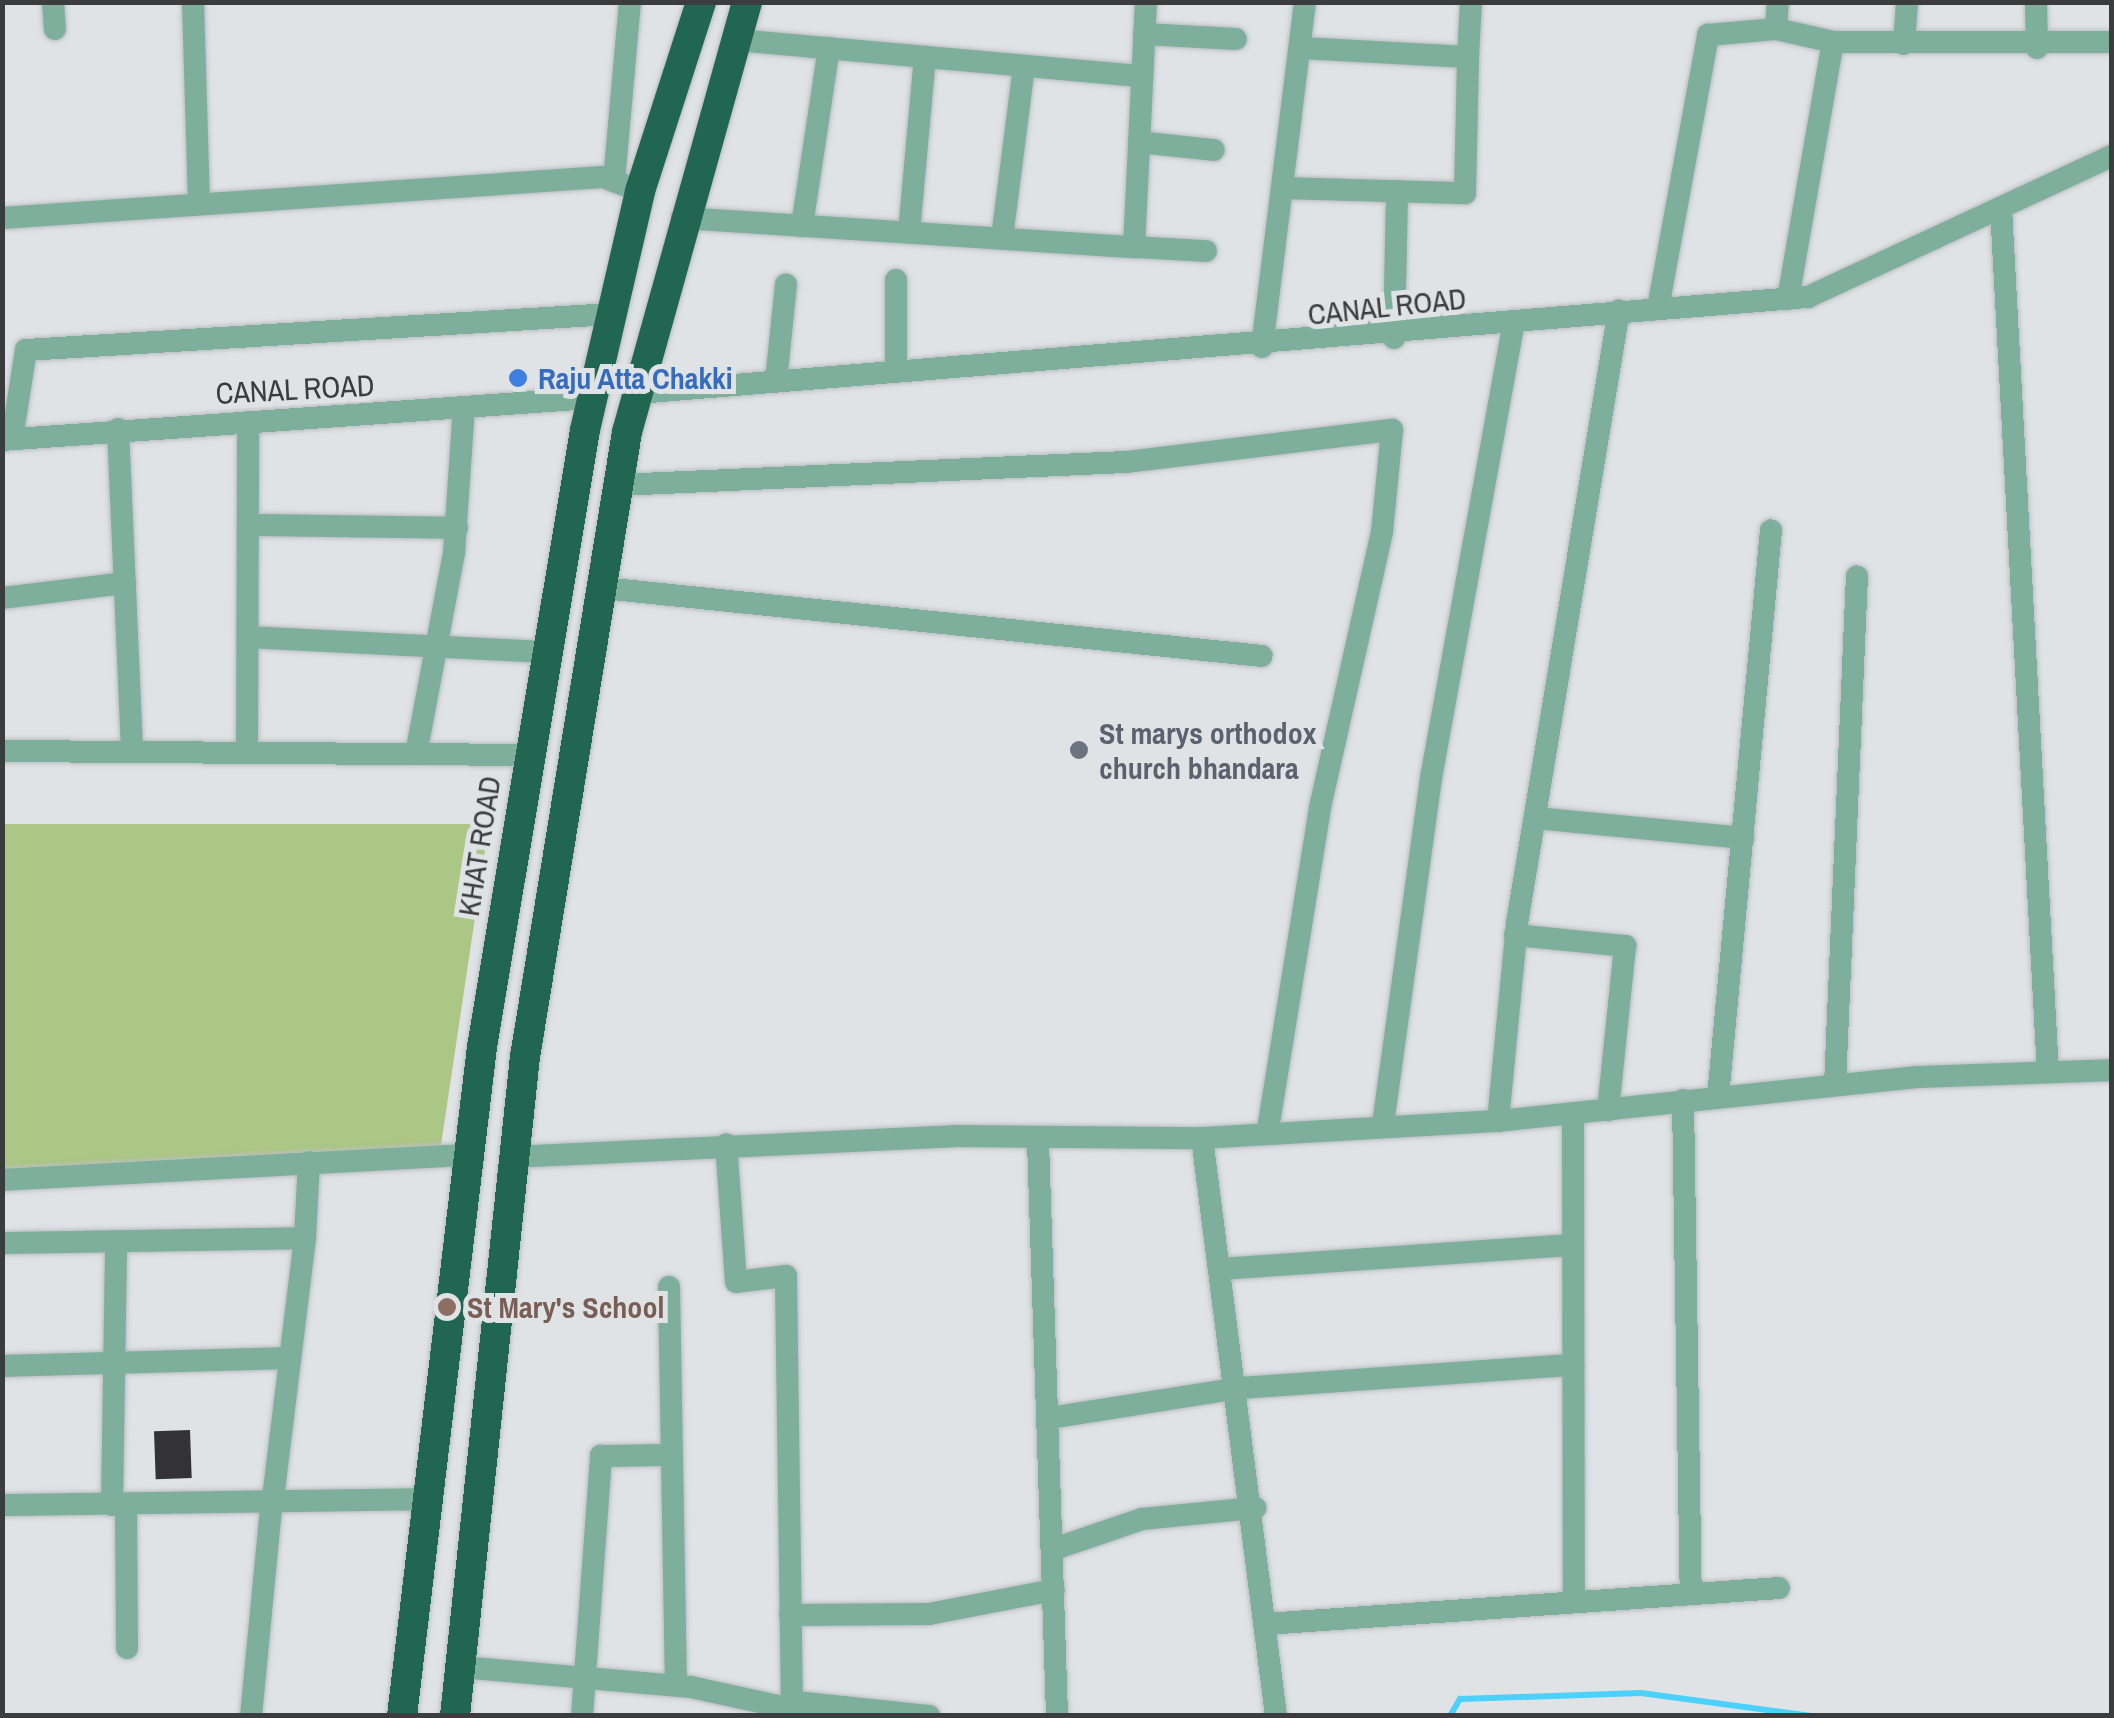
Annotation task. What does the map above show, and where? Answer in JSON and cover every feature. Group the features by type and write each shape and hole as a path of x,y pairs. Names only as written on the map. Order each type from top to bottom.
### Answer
{"highway":[{"name":"KHAT ROAD","path":"402,1716 467,1155 529,755 591,398 612,313 627,186 700,2"},
{"path":"456,1716 512,1158 619,485 637,393 682,218 748,2"},
{"path":"591,398 637,393"},
{"path":"467,1155 512,1158"}],"street":[{"path":"53,2 55,29"},
{"path":"193,2 200,204"},
{"path":"2,218 200,204 627,186 630,2"},
{"path":"1134,247 1146,2"},
{"path":"1262,347 1305,2"},
{"path":"1283,188 1465,192 1471,2"},
{"path":"1776,29 1778,2"},
{"path":"1904,44 1907,2"},
{"path":"2036,2 2037,48"},
{"path":"1658,308 1708,35 1776,29 1833,42 2037,48 2112,42"},
{"path":"1144,34 1236,40"},
{"path":"736,40 1142,76"},
{"path":"1788,299 1833,42"},
{"path":"802,226 829,48"},
{"path":"1301,48 1468,57"},
{"path":"908,232 925,57"},
{"path":"1002,238 1024,66"},
{"path":"1139,142 1214,150"},
{"name":"CANAL ROAD","path":"637,393 1394,338 1619,310 1788,299 2112,156"},
{"path":"1394,338 1397,191"},
{"path":"2001,208 2048,1072"},
{"path":"682,218 1206,251"},
{"path":"896,280 896,372"},
{"path":"776,380 786,285"},
{"path":"1498,1122 1515,935 1619,310"},
{"path":"7,440 26,350 612,313"},
{"path":"1382,1124 1431,778 1514,322"},
{"name":"CANAL ROAD","path":"7,440 118,429 591,398"},
{"path":"416,754 438,648 456,528 464,408"},
{"path":"248,422 252,525 248,753"},
{"path":"118,429 132,752"},
{"path":"619,485 1126,462 1392,430 1382,532 1320,808 1268,1130"},
{"path":"252,525 456,528"},
{"path":"1718,1096 1771,530"},
{"path":"1834,1085 1857,576"},
{"path":"2,598 124,583"},
{"path":"602,588 1262,656"},
{"path":"248,637 549,652"},
{"path":"2,751 529,755"},
{"path":"1536,818 1742,838"},
{"path":"1515,935 1625,946 1608,1110"},
{"path":"512,1158 726,1144 954,1136 1038,1142 1202,1138 1268,1130 1498,1122 1834,1085 2112,1070"},
{"path":"1683,1100 1691,1593"},
{"path":"1573,1114 1570,1245 1574,1599"},
{"path":"1202,1138 1240,1388 1276,1716"},
{"path":"1038,1142 1050,1418 1056,1716"},
{"path":"726,1144 736,1282 786,1276 792,1709"},
{"path":"2,1180 467,1155"},
{"path":"252,1716 309,1162"},
{"path":"2,1243 304,1238"},
{"path":"116,1243 113,1364 127,1648"},
{"path":"1220,1269 1570,1245"},
{"path":"669,1287 676,1686"},
{"path":"2,1366 289,1358"},
{"path":"1050,1418 1240,1388 1573,1366"},
{"path":"582,1716 601,1456 672,1456"},
{"path":"2,1505 272,1498 425,1499"},
{"path":"1054,1549 1142,1519 1254,1508"},
{"path":"1266,1624 1574,1599 1779,1588"},
{"path":"790,1616 929,1614 1054,1590"},
{"path":"461,1667 584,1674 676,1686 792,1709"},
{"path":"792,1709 797,1702 930,1716"}],"green space":[{"path":"3,824 489,824 441,1145 3,1174"}],"building":[{"path":"190,1430 192,1478 156,1479 154,1431"}],"waterway":[{"path":"1450,1716 1460,1699 1641,1693 1811,1716"}],"place":[{"name":"Raju Atta Chakki","path":"518,378"},
{"name":"St marys orthodox church bhandara","path":"1079,750"},
{"name":"St Mary's School","path":"447,1307"}]}
